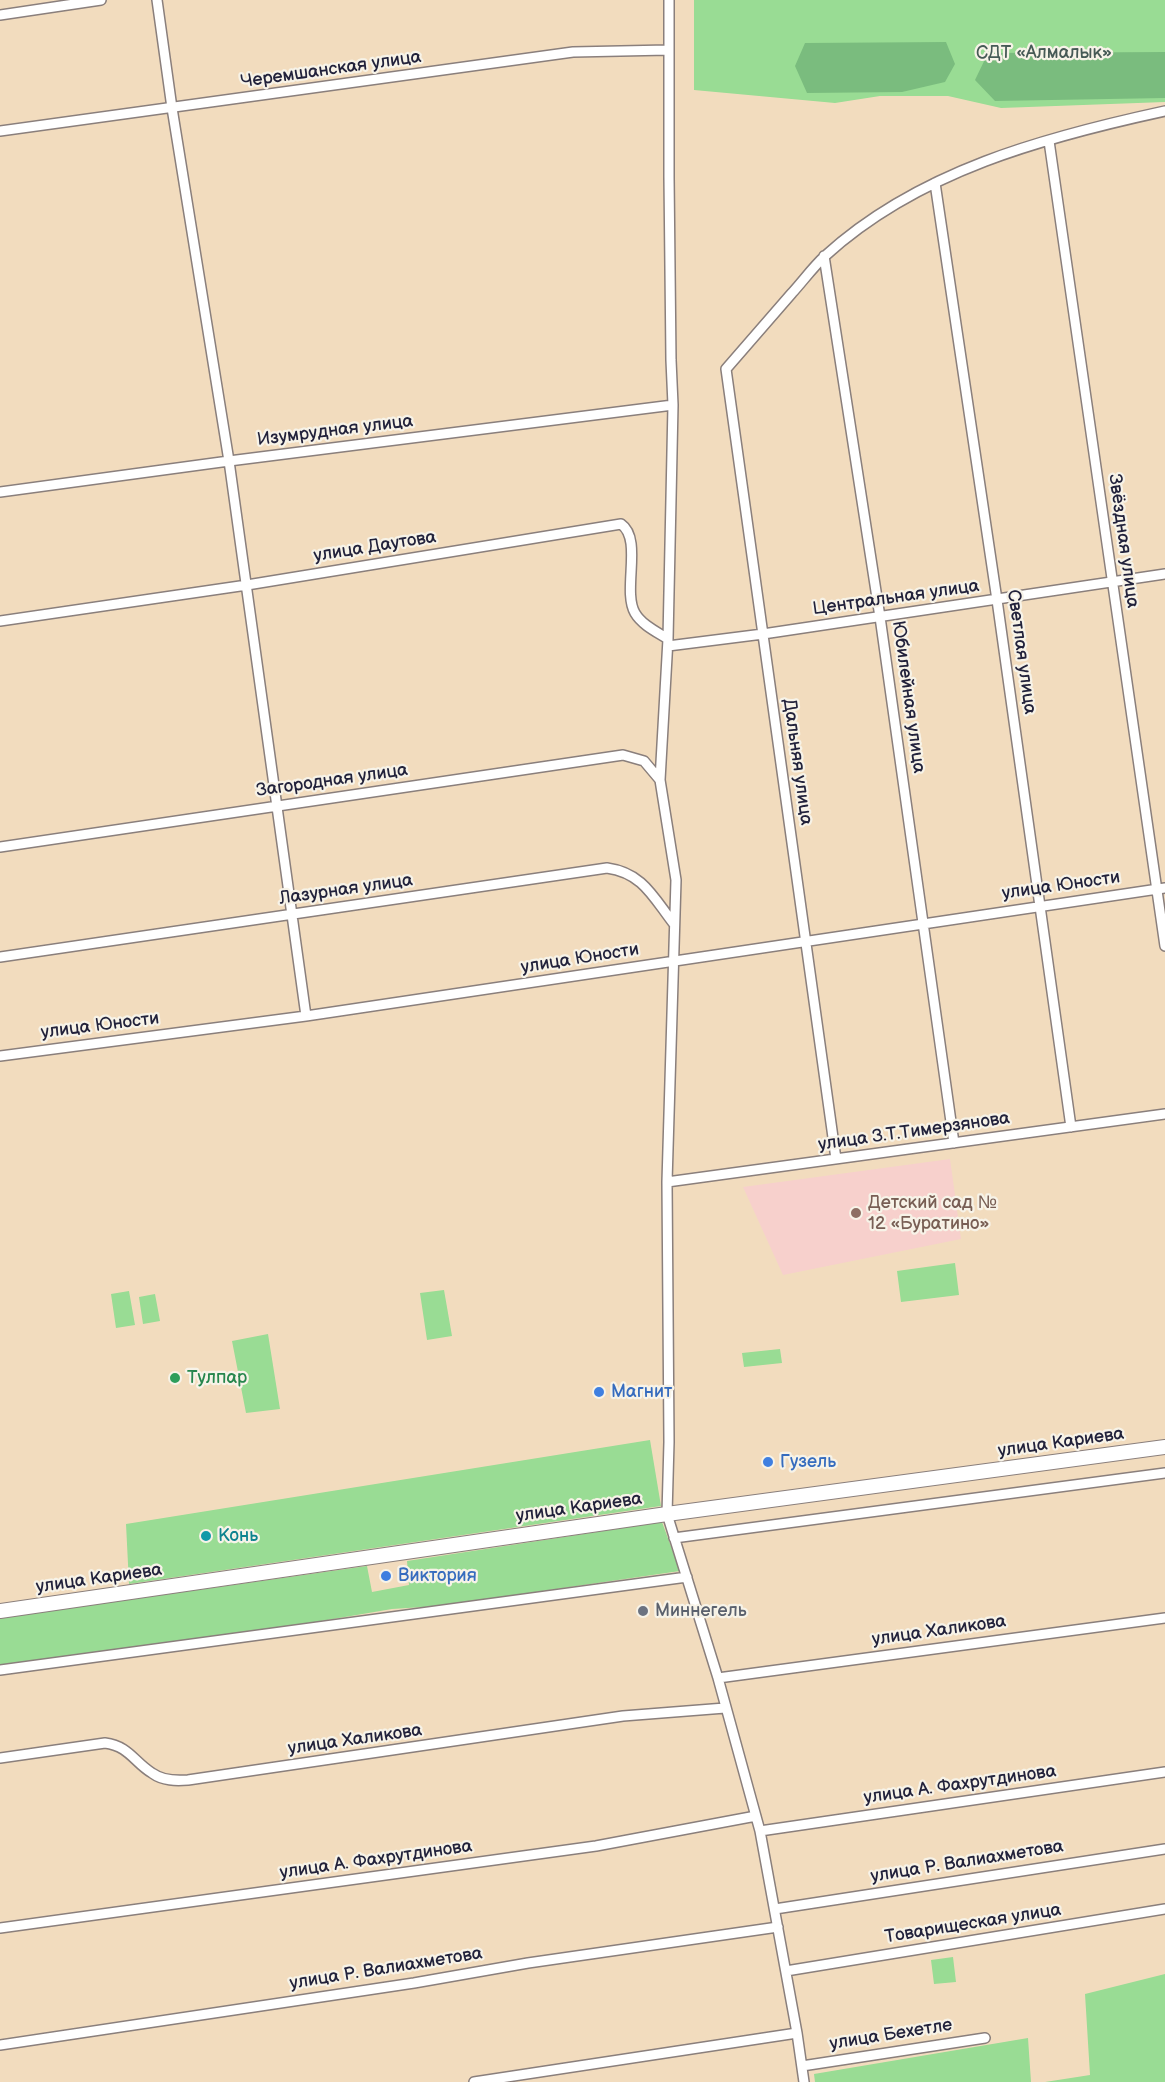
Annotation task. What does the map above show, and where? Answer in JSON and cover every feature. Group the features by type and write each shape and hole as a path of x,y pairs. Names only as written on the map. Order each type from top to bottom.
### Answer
{"main road":[{"name":"улица Кариева","path":"0,1611 667,1514 1165,1447"}],"street":[{"path":"0,15 101,0"},
{"path":"157,0 172,108 229,461 306,1016"},
{"path":"669,0 671,360 674,405 668,643 660,780 676,880 667,1182 669,1442 667,1514 718,1678 760,1831 804,2082"},
{"name":"Черемшанская улица","path":"0,131 573,52 668,50"},
{"path":"824,256 896,204 934,183 982,162 1104,125 1165,111"},
{"name":"Звёздная улица","path":"1049,141 1112,582 1161,888 1165,946"},
{"name":"Светлая улица","path":"934,183 997,600 1071,1127"},
{"name":"Дальняя улица","path":"824,256 726,369 836,1159"},
{"name":"Юбилейная улица","path":"824,256 880,617 954,1143"},
{"name":"Изумрудная улица","path":"0,492 674,405"},
{"name":"улица Даутова","path":"0,621 247,585 621,524 630,533 632,599 635,614 668,643"},
{"name":"Центральная улица","path":"668,643 763,634 1165,574"},
{"name":"Загородная улица","path":"0,847 623,755 644,761 660,780"},
{"name":"Лазурная улица","path":"0,957 607,868 623,870 635,876 674,924"},
{"name":"улица Юности","path":"0,1056 306,1016 1161,888"},
{"name":"улица З.Т.Тимерзянова","path":"667,1182 1165,1114"},
{"path":"674,1538 1165,1473"},
{"path":"0,1670 687,1577"},
{"name":"улица Халикова","path":"718,1678 1165,1618"},
{"name":"улица Халикова","path":"0,1758 105,1743 125,1749 152,1774 163,1779 188,1780 623,1716 725,1708"},
{"name":"улица А. Фахрутдинова","path":"760,1831 1165,1772"},
{"name":"улица А. Фахрутдинова","path":"0,1928 596,1846 719,1821 756,1816"},
{"name":"улица Р. Валиахметова","path":"775,1909 1165,1849"},
{"name":"Товарищеская улица","path":"786,1971 1165,1909"},
{"name":"улица Р. Валиахметова","path":"0,2045 414,1983 593,1953 778,1927"},
{"path":"474,2082 797,2033"},
{"name":"улица Бехетле","path":"802,2066 985,2037"}],"shaded area":[{"name":"Детский сад № 12 «Буратино»","path":"950,1159 961,1239 783,1275 743,1187"}],"green space":[{"name":"СДТ «Алмалык»","path":"694,0 1165,0 1165,102 1001,108 948,96 880,96 835,103 694,90"},
{"path":"946,42 955,64 945,82 902,92 807,93 795,66 805,43"},
{"path":"1165,52 1165,98 995,101 975,80 988,53"},
{"path":"955,1263 959,1295 901,1302 897,1271"},
{"path":"444,1290 452,1336 427,1340 420,1293"},
{"path":"129,1291 135,1325 116,1328 111,1294"},
{"path":"155,1294 160,1321 143,1324 139,1297"},
{"path":"268,1334 280,1409 246,1413 232,1341"},
{"path":"780,1349 782,1363 744,1367 742,1353"},
{"path":"650,1440 661,1506 129,1584 126,1524"},
{"path":"662,1522 680,1571 439,1606 392,1609 292,1626 0,1668 0,1618 367,1566 372,1592 409,1585 407,1561"},
{"path":"953,1957 956,1982 934,1984 931,1960"},
{"path":"1165,1974 1165,2082 1045,2082 1090,2075 1085,1994"},
{"path":"1028,2038 1031,2082 815,2082 814,2074"}],"place":[{"name":"Детский сад № 12 «Буратино»","path":"856,1213"},
{"name":"Тулпар","path":"175,1378"},
{"name":"Магнит","path":"599,1392"},
{"name":"Гузель","path":"768,1462"},
{"name":"Конь","path":"206,1536"},
{"name":"Виктория","path":"386,1576"},
{"name":"Миннегель","path":"643,1611"}]}
